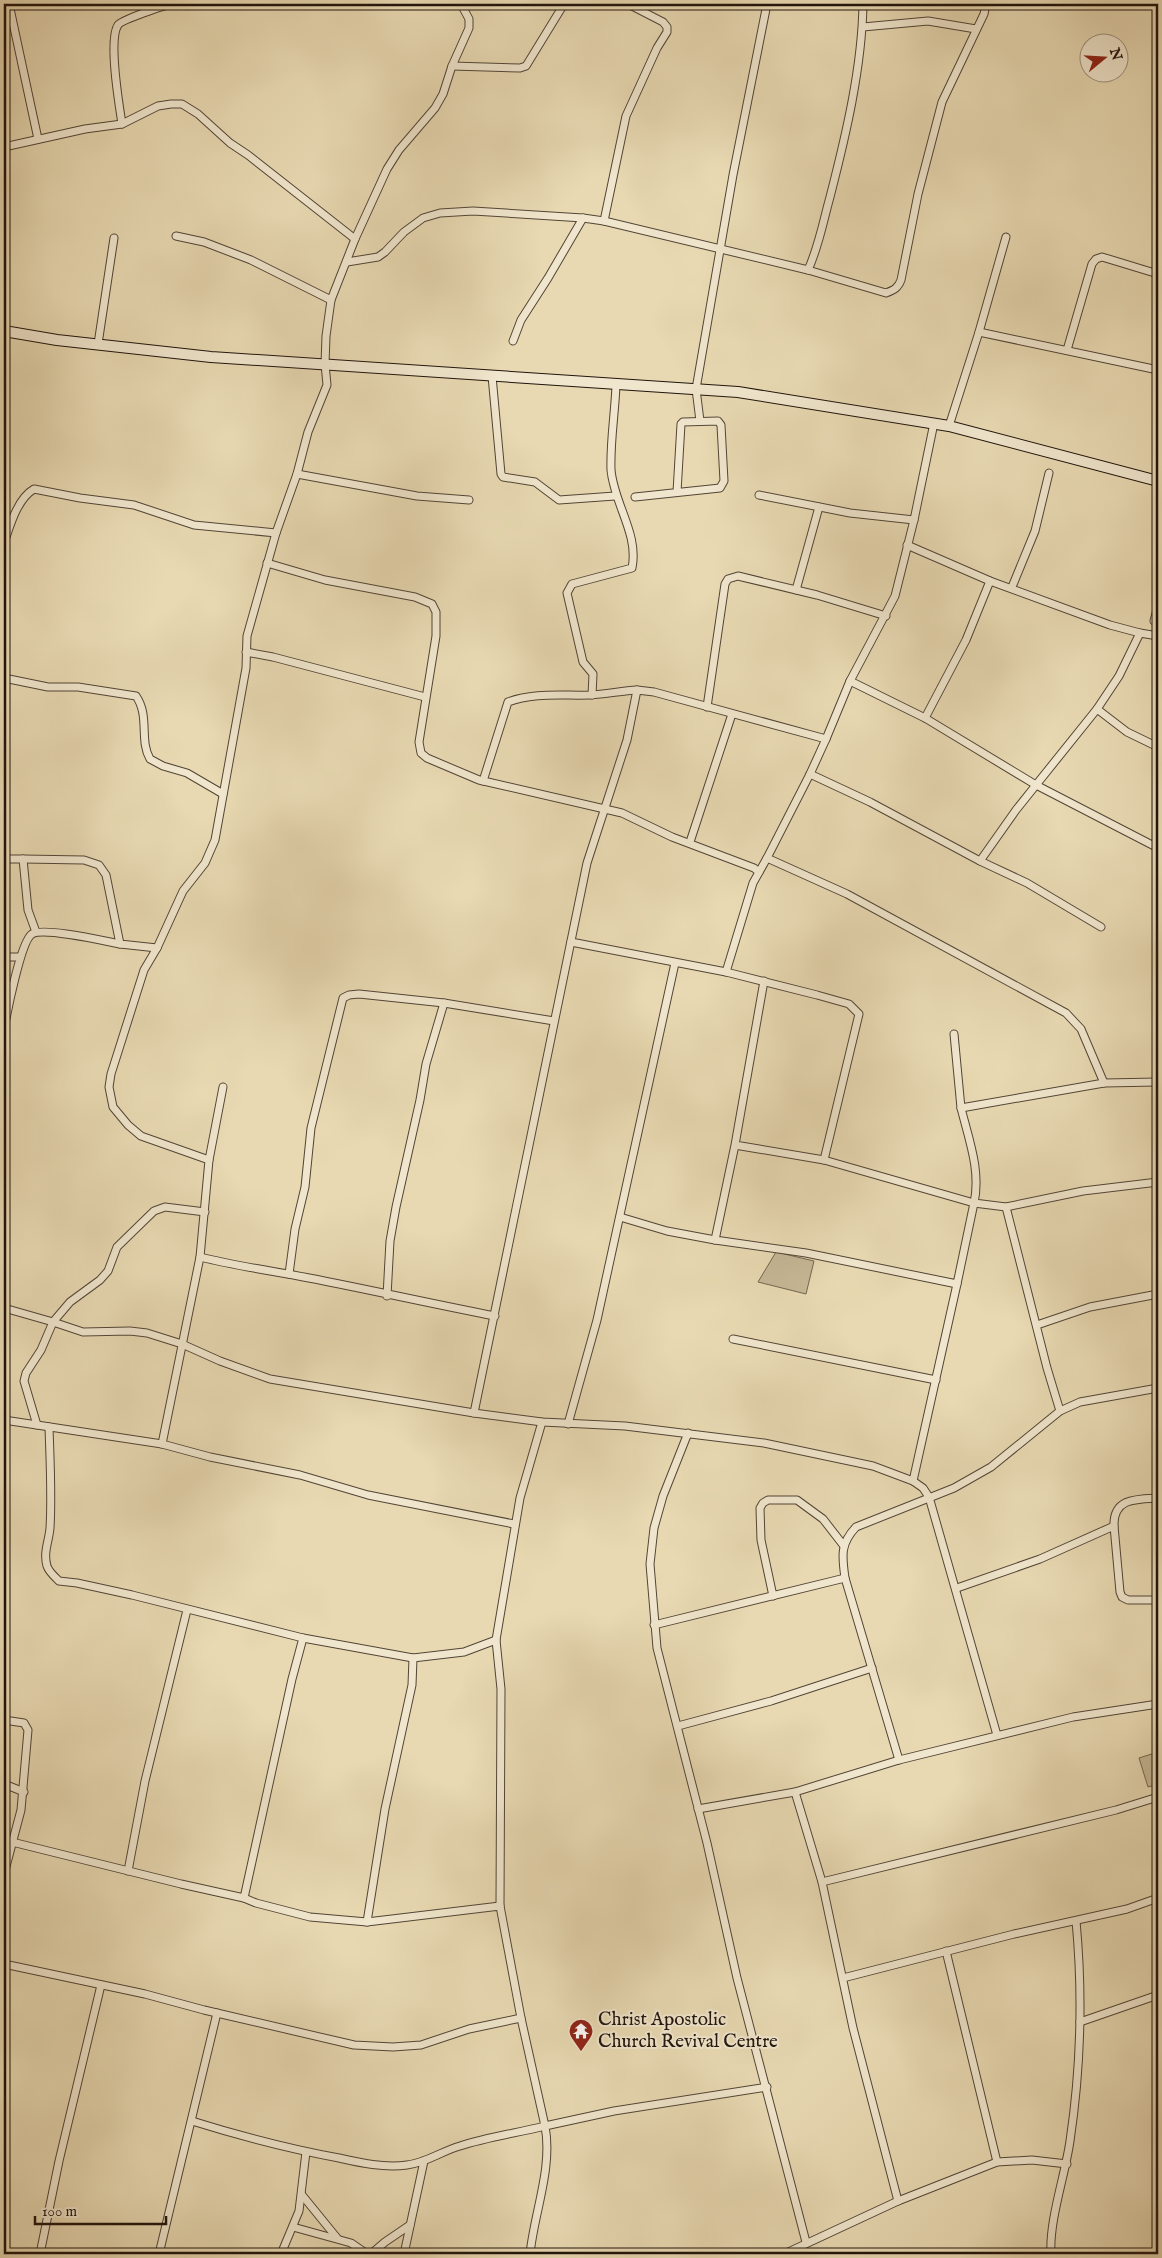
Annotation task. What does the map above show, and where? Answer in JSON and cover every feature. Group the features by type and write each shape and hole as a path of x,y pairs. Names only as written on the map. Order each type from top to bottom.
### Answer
{"main road":[{"path":"4,331 57,340 211,357 738,392 949,426 1158,481"}],"street":[{"path":"9,4 38,139"},
{"path":"122,124 117,92 114,37 118,25 123,20 152,12 167,4"},
{"path":"209,1160 141,1136 128,1125 113,1107 109,1096 111,1074 144,970 157,948 183,891 206,863 215,840 246,668 247,636 267,563 297,474 308,432 327,385 325,364 326,336 331,300 355,239 387,169 399,150 435,108 442,94 469,28 469,19 461,4"},
{"path":"452,66 520,68 526,66 564,4"},
{"path":"604,221 626,116 667,32 667,27 663,22 628,4"},
{"path":"700,421 696,389 720,249 768,4"},
{"path":"808,270 820,240 842,147 863,27 863,4"},
{"path":"347,262 378,257 410,227 423,218 440,213 473,211 604,221 808,270 886,293 898,287 906,261 918,194 942,102 986,4"},
{"path":"863,27 928,21 976,29"},
{"path":"4,147 122,124 158,106 182,104 198,114 230,143 355,239"},
{"path":"513,341 521,320 583,218"},
{"path":"176,236 204,242 251,260 331,300"},
{"path":"949,426 979,332 1006,237"},
{"path":"98,344 114,238"},
{"path":"1067,350 1086,282 1092,264 1096,259 1102,257 1158,274"},
{"path":"979,332 1158,370"},
{"path":"492,376 501,474 503,477 535,482 559,500 615,496"},
{"path":"592,695 593,674 583,662 567,593 572,584 632,568 629,529 615,496 611,470 616,384"},
{"path":"635,497 720,488 723,485 720,423 715,420 683,422 679,428 677,492"},
{"path":"726,972 740,920 753,883 810,774 850,681 896,596 934,423"},
{"path":"1012,587 1035,531 1049,473"},
{"path":"297,474 417,496 469,500"},
{"path":"4,543 18,507 24,497 34,489 134,506 194,525 276,533"},
{"path":"759,495 850,513 914,520"},
{"path":"796,590 819,507"},
{"path":"907,545 990,581 1012,587 1110,625 1158,636"},
{"path":"267,563 333,582 415,597 432,604 436,612 436,636 419,742 421,753 427,758 483,781 622,812 672,836 754,868 759,872"},
{"path":"707,707 725,584 728,579 738,576 796,590 886,616"},
{"path":"925,718 966,640 990,581"},
{"path":"1154,621 1158,606"},
{"path":"980,861 1016,810 1097,709 1119,676 1140,633"},
{"path":"246,652 273,657 425,697"},
{"path":"4,678 48,687 78,687 136,696 145,721 145,747 150,759 163,766 187,773 223,794"},
{"path":"850,681 925,718 1036,785 1158,848"},
{"path":"474,1413 546,1073 554,1021 587,863 627,740 638,690"},
{"path":"483,781 508,702 516,699 592,695 638,690 654,692 826,739"},
{"path":"1097,709 1127,732 1158,747"},
{"path":"690,842 732,714"},
{"path":"810,774 870,802 1058,900 1101,927"},
{"path":"767,858 847,894 1066,1013 1081,1029 1104,1083"},
{"path":"4,859 84,860 99,864 106,875 120,944"},
{"path":"23,859 28,910 36,932"},
{"path":"4,1030 20,957 26,940 36,932 68,934 120,944 157,948"},
{"path":"571,942 726,972 849,1004 859,1014 824,1160"},
{"path":"4,957 20,957"},
{"path":"568,1424 597,1320 676,963"},
{"path":"715,1240 735,1145 764,981"},
{"path":"289,1274 294,1229 305,1187 311,1128 343,998 349,994 359,994 444,1003 554,1021"},
{"path":"387,1296 390,1241 396,1207 415,1124 426,1064 444,1003"},
{"path":"912,1481 977,1189 977,1173 962,1108 954,1034"},
{"path":"962,1108 1104,1083 1158,1082"},
{"path":"162,1444 200,1257 209,1160 223,1087"},
{"path":"735,1145 824,1160 974,1203 1006,1207 1083,1191 1158,1182"},
{"path":"37,1425 24,1382 26,1373 41,1350 53,1322 70,1302 100,1280 108,1270 117,1247 154,1211 165,1207 204,1212"},
{"path":"1006,1207 1047,1368 1060,1411"},
{"path":"620,1217 667,1231 806,1253 957,1284"},
{"path":"200,1257 254,1270 289,1274 387,1296 495,1316"},
{"path":"1037,1324 1090,1308 1158,1294"},
{"path":"4,1308 83,1332 130,1331 147,1333 182,1344 220,1362 270,1379 474,1413 542,1422 625,1426 764,1444 864,1464 912,1481 923,1488 929,1497 997,1735"},
{"path":"733,1339 936,1380"},
{"path":"900,1760 845,1578 842,1556 848,1536 856,1527 954,1488 991,1467 1060,1411 1080,1402 1158,1388"},
{"path":"4,1420 162,1444 210,1457 300,1475 368,1495 514,1524"},
{"path":"530,2254 543,2176 547,2138 521,2018 500,1906 502,1741 501,1689 496,1640 514,1524 542,1422"},
{"path":"49,1427 52,1475 50,1531 46,1545 47,1567 51,1574 59,1581 106,1589 303,1638 412,1658 464,1652 496,1640"},
{"path":"688,1433 663,1496 654,1528 650,1564 654,1625 660,1663 678,1726 736,1978 767,2087 806,2242"},
{"path":"1158,1498 1126,1501 1118,1508 1114,1516 1122,1597 1128,1600 1158,1600"},
{"path":"773,1596 761,1540 760,1508 763,1503 768,1500 798,1500 823,1520 844,1546"},
{"path":"956,1588 1040,1559 1114,1526"},
{"path":"654,1625 845,1578"},
{"path":"128,1871 145,1781 187,1610"},
{"path":"244,1898 292,1679 303,1638"},
{"path":"367,1922 385,1809 412,1685 412,1658"},
{"path":"678,1726 771,1701 872,1668"},
{"path":"698,1809 795,1792 900,1760 1073,1717 1158,1704"},
{"path":"4,1720 24,1723 27,1726 24,1792 4,1874"},
{"path":"4,1784 24,1792"},
{"path":"795,1792 822,1882 870,2098 898,2201"},
{"path":"822,1882 1116,1810 1158,1797"},
{"path":"12,1842 244,1898 256,1904 310,1917 367,1922 500,1906"},
{"path":"843,1978 946,1951 1127,1909 1158,1898"},
{"path":"1051,2254 1051,2237 1067,2164 1078,2089 1080,1972 1076,1921"},
{"path":"946,1951 996,2162"},
{"path":"4,1964 354,2045 421,2045 469,2029 521,2018"},
{"path":"40,2254 59,2161 101,1985"},
{"path":"1080,2022 1158,1995"},
{"path":"159,2254 217,2014"},
{"path":"192,2121 229,2133 306,2152 389,2166 408,2165 424,2161 443,2151 461,2145 545,2126 632,2108 767,2087"},
{"path":"282,2254 299,2212 306,2152"},
{"path":"784,2254 806,2242 898,2201 996,2162 1032,2160 1067,2164"},
{"path":"404,2254 424,2161"},
{"path":"302,2195 337,2238"},
{"path":"371,2254 410,2225"},
{"path":"293,2226 351,2243 367,2254"}],"shaded area":[{"path":"776,1252 814,1261 806,1294 758,1282"},
{"path":"1158,1752 1158,1784 1148,1787 1139,1758"}],"place":[{"name":"Christ Apostolic Church Revival Centre","path":"581,2052"}]}
